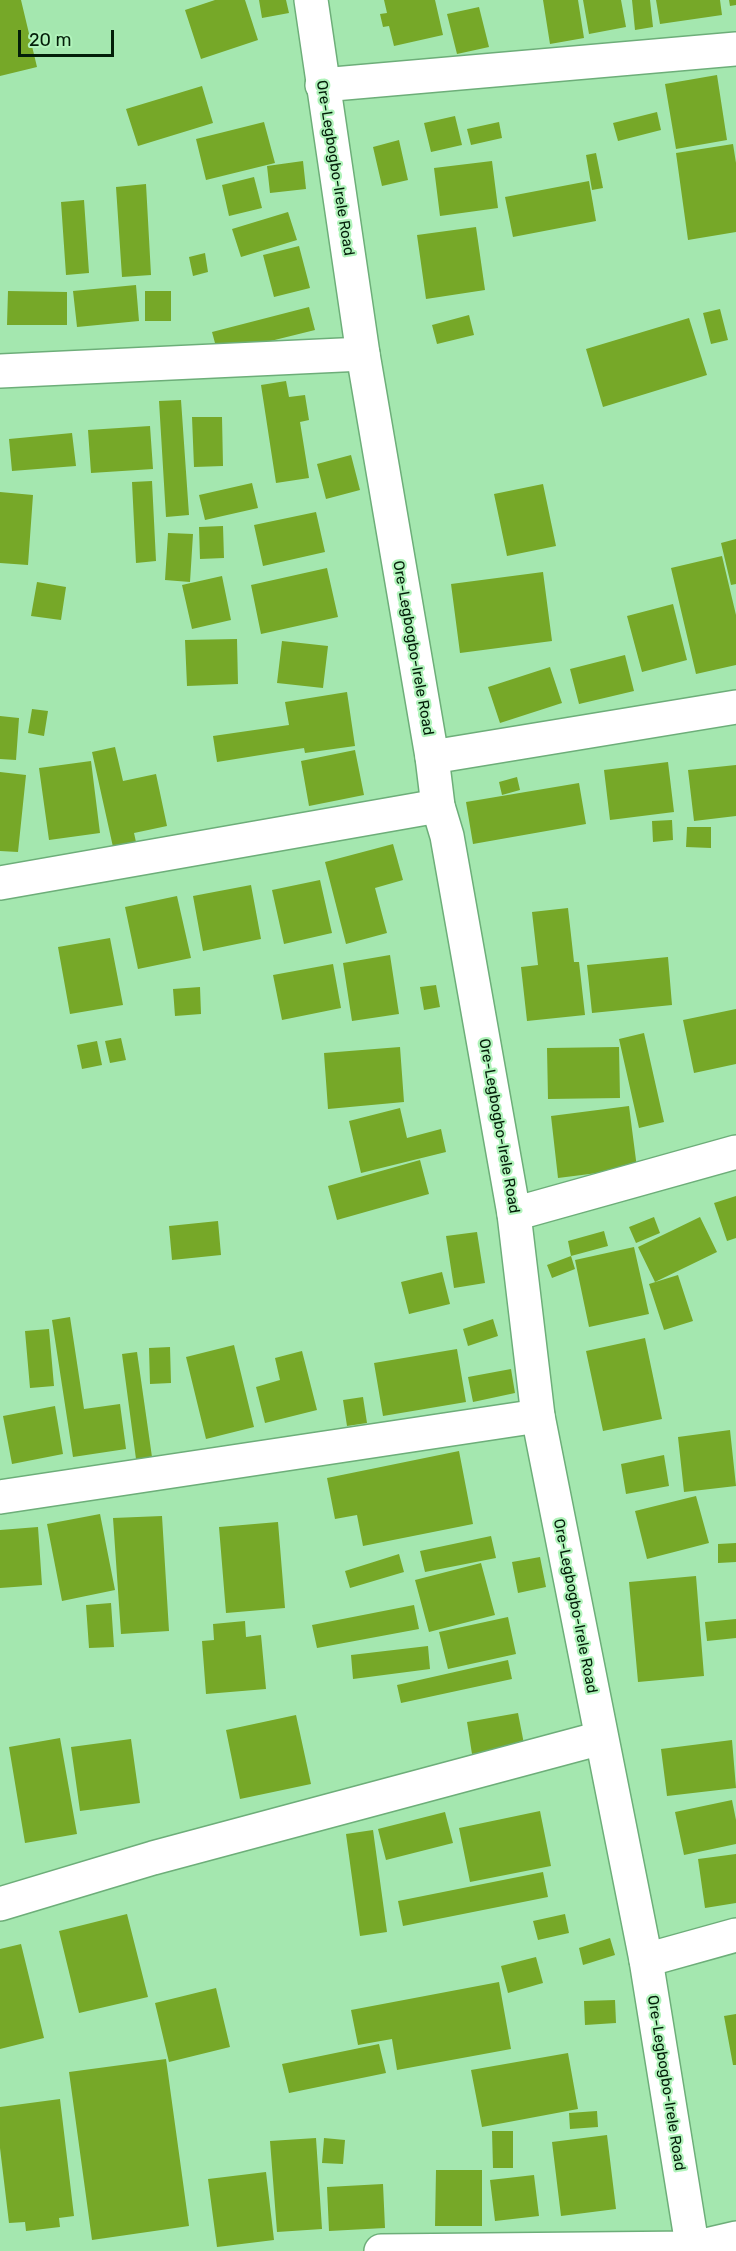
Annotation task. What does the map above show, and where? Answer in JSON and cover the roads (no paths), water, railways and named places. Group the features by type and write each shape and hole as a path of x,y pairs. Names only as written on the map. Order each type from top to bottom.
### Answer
{"street":[{"name":"Ore-Legbogbo-Irele Road","path":"310,0 363,354 432,757 438,806 447,836 514,1214 538,1416 646,1960 693,2249"},
{"path":"322,85 736,50"},
{"path":"0,370 363,354"},
{"path":"432,757 736,707"},
{"path":"0,883 438,806"},
{"path":"514,1214 736,1152"},
{"path":"0,1497 538,1416"},
{"path":"0,1904 153,1858 601,1738"},
{"path":"646,1960 736,1935"},
{"path":"381,2251 693,2249 736,2238"}]}
